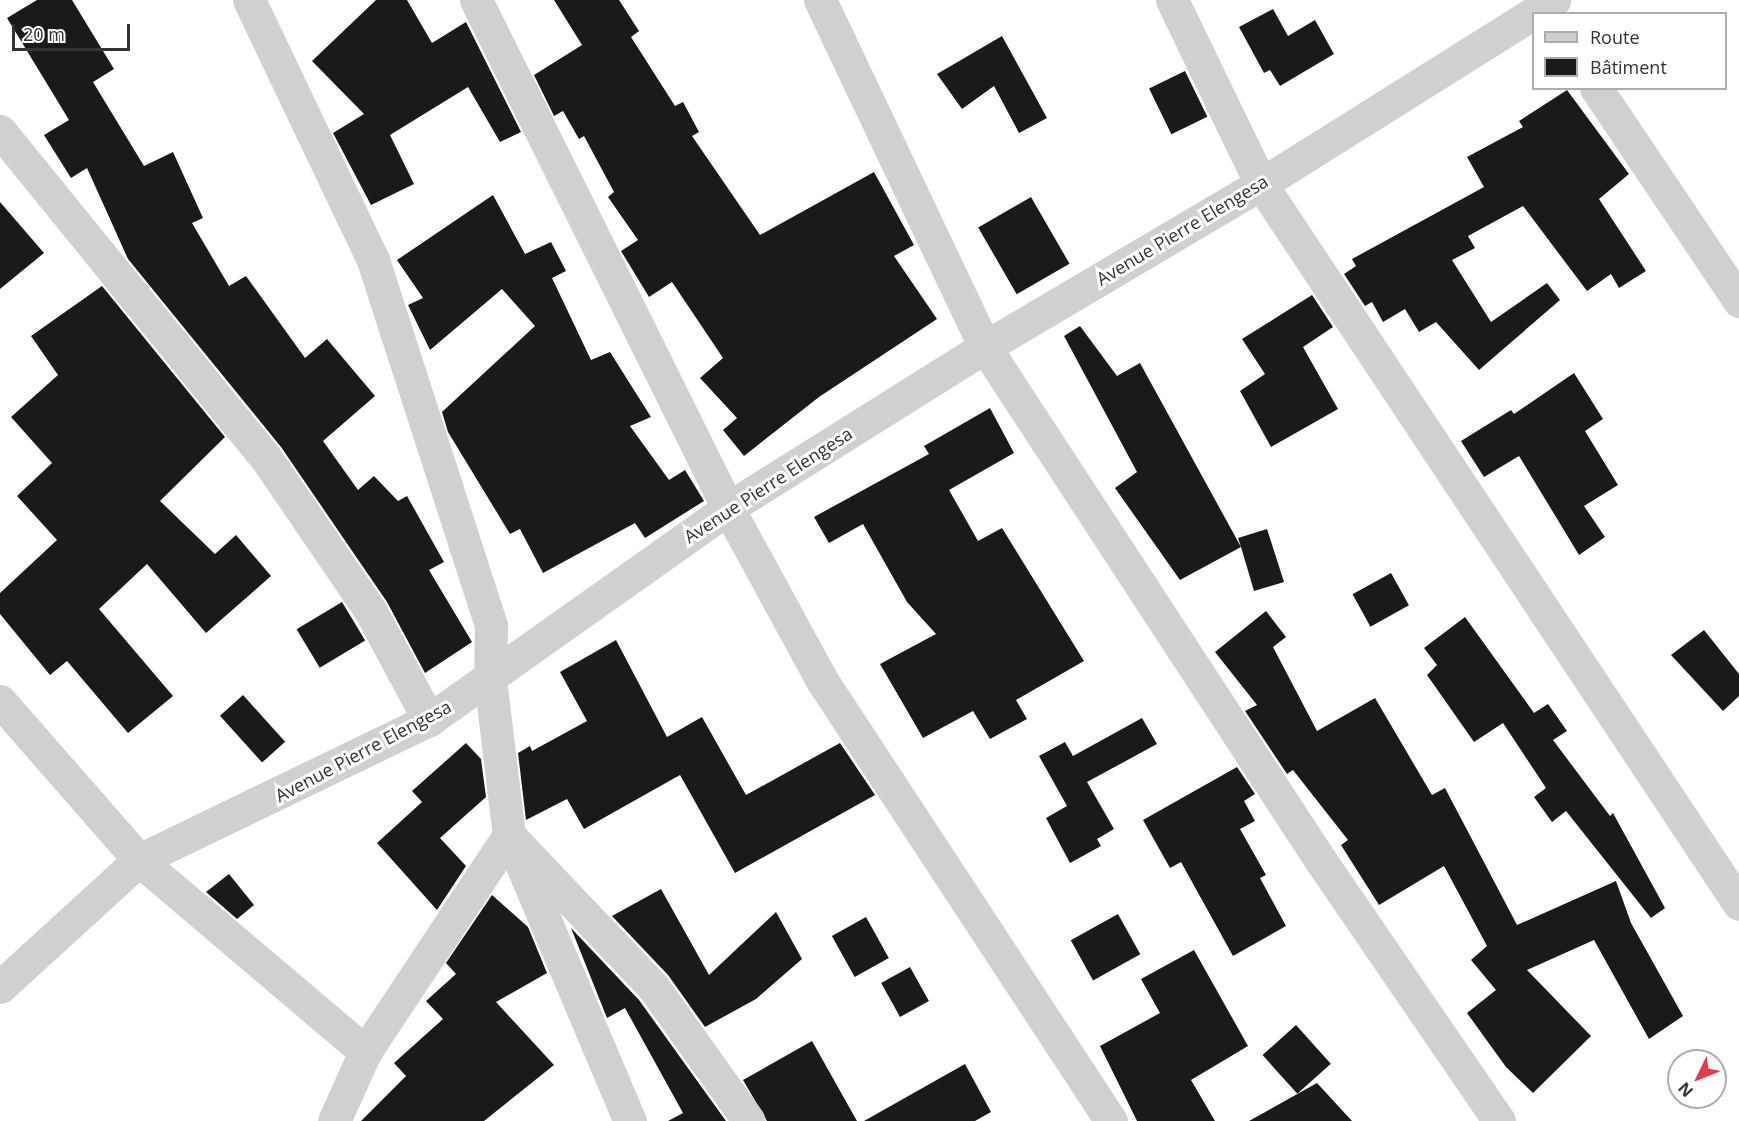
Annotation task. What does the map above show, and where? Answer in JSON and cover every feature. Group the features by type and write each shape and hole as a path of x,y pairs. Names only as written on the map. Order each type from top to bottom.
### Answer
{"street":[{"path":"249,0 373,260 482,592 491,626 490,679 509,835 630,1121"},
{"path":"476,0 728,508 823,682 1111,1121"},
{"path":"820,0 985,347 1321,861 1499,1121"},
{"path":"1172,0 1262,184 1739,904"},
{"name":"Avenue Pierre Elengesa","path":"0,987 139,860 429,720 490,679 728,508 985,347 1262,184 1532,13"},
{"path":"1597,90 1739,301"},
{"path":"0,131 266,458 371,612 429,720"},
{"path":"0,701 139,860 365,1052"},
{"path":"334,1121 365,1052 509,835"},
{"path":"509,835 654,988 749,1121"}],"building":[{"path":"37,0 72,0 114,69 93,82 144,166 173,152 203,218 192,223 229,286 246,276 305,358 327,339 375,396 323,441 358,490 374,476 398,501 407,496 444,562 429,570 472,642 425,673 387,602 281,447 128,259 87,168 71,178 44,135 69,120 7,18"},
{"path":"376,0 407,0 432,43 466,22 521,132 500,142 468,87 390,135 414,184 371,205 333,133 364,114 312,61"},
{"path":"554,0 619,0 639,31 631,37 675,106 683,102 699,132 692,136 760,235 874,172 914,245 894,256 937,319 819,397 744,456 723,430 737,418 700,378 723,358 672,282 649,297 621,251 638,240 608,197 614,192 584,136 579,139 563,111 554,116 534,75 582,45"},
{"path":"1273,9 1288,36 1315,20 1334,54 1280,86 1270,70 1264,73 1239,27"},
{"path":"1002,36 1047,118 1019,133 994,86 962,109 937,74"},
{"path":"1185,71 1207,117 1171,134 1149,89"},
{"path":"1567,90 1629,174 1599,199 1646,271 1619,288 1611,274 1587,291 1523,206 1468,236 1475,248 1452,260 1491,322 1547,283 1560,300 1479,370 1436,322 1419,332 1405,309 1383,322 1372,302 1365,306 1344,274 1356,266 1352,259 1484,187 1467,157 1523,127 1519,121"},
{"path":"493,195 525,254 551,242 566,271 552,278 591,360 610,352 651,417 630,426 669,480 685,470 704,501 645,538 635,523 543,573 520,529 510,534 448,432 442,412 535,326 502,289 430,350 408,305 423,298 397,260"},
{"path":"1031,197 1070,264 1017,294 978,228"},
{"path":"0,202 44,253 0,289"},
{"path":"102,286 225,437 160,501 215,554 236,535 271,576 206,633 147,564 99,609 173,696 128,733 67,661 50,675 0,614 0,593 57,540 17,496 52,463 11,417 58,375 31,336"},
{"path":"1312,295 1333,327 1303,347 1338,409 1271,447 1240,391 1265,374 1242,339"},
{"path":"1080,326 1117,376 1140,363 1241,547 1180,580 1115,488 1137,472 1064,336"},
{"path":"1574,373 1603,419 1585,431 1618,485 1584,506 1605,537 1579,555 1519,456 1484,477 1461,441 1511,410 1514,414"},
{"path":"990,408 1014,453 949,490 978,541 1002,528 1084,661 1016,700 1027,719 990,739 973,711 923,738 880,664 936,634 907,602 863,524 829,543 814,517 929,454 924,446"},
{"path":"1267,529 1284,582 1254,591 1238,538"},
{"path":"1391,573 1409,605 1370,627 1353,594"},
{"path":"342,602 365,641 320,668 297,629"},
{"path":"1266,611 1286,637 1273,647 1317,731 1375,698 1432,795 1445,788 1517,925 1616,881 1631,923 1683,1016 1649,1039 1594,940 1527,970 1591,1036 1533,1093 1506,1067 1467,1013 1496,990 1471,960 1487,946 1444,866 1379,905 1341,845 1348,840 1293,770 1287,774 1245,711 1257,705 1215,652"},
{"path":"1465,617 1534,713 1548,704 1567,731 1553,740 1610,816 1613,813 1665,908 1651,918 1566,811 1552,822 1534,797 1546,788 1503,723 1474,742 1427,675 1437,665 1424,648"},
{"path":"1704,630 1739,674 1739,696 1723,711 1671,655"},
{"path":"616,640 667,737 702,717 746,795 840,743 875,795 735,873 680,775 584,829 567,799 526,820 518,753 530,746 532,751 587,721 560,672"},
{"path":"243,695 285,742 262,763 220,716"},
{"path":"1142,718 1157,744 1087,782 1114,829 1097,839 1101,846 1070,863 1046,818 1067,806 1039,756 1065,742 1073,756"},
{"path":"466,743 481,759 486,797 440,838 466,866 437,910 377,843 422,802 412,791"},
{"path":"1237,767 1255,794 1244,801 1255,821 1240,829 1266,875 1260,878 1286,926 1233,956 1181,862 1170,868 1143,820"},
{"path":"229,874 254,905 237,919 206,892"},
{"path":"661,889 709,975 776,912 802,959 756,999 705,1027 668,975 612,916"},
{"path":"492,895 528,927 547,973 496,1002 554,1065 484,1121 361,1121 406,1076 394,1063 443,1019 426,1001 456,974 446,963"},
{"path":"1118,914 1140,954 1093,980 1071,940"},
{"path":"866,917 889,958 855,977 832,936"},
{"path":"571,928 639,1000 726,1121 668,1121 683,1113 625,1008 607,1018"},
{"path":"1194,950 1248,1046 1191,1080 1215,1121 1137,1121 1100,1046 1160,1013 1141,979"},
{"path":"910,967 929,1001 900,1017 881,983"},
{"path":"1296,1025 1331,1064 1297,1094 1263,1055"},
{"path":"812,1041 857,1121 767,1121 743,1080"},
{"path":"965,1064 991,1112 975,1121 864,1121"},
{"path":"1317,1083 1352,1121 1249,1121"}]}
